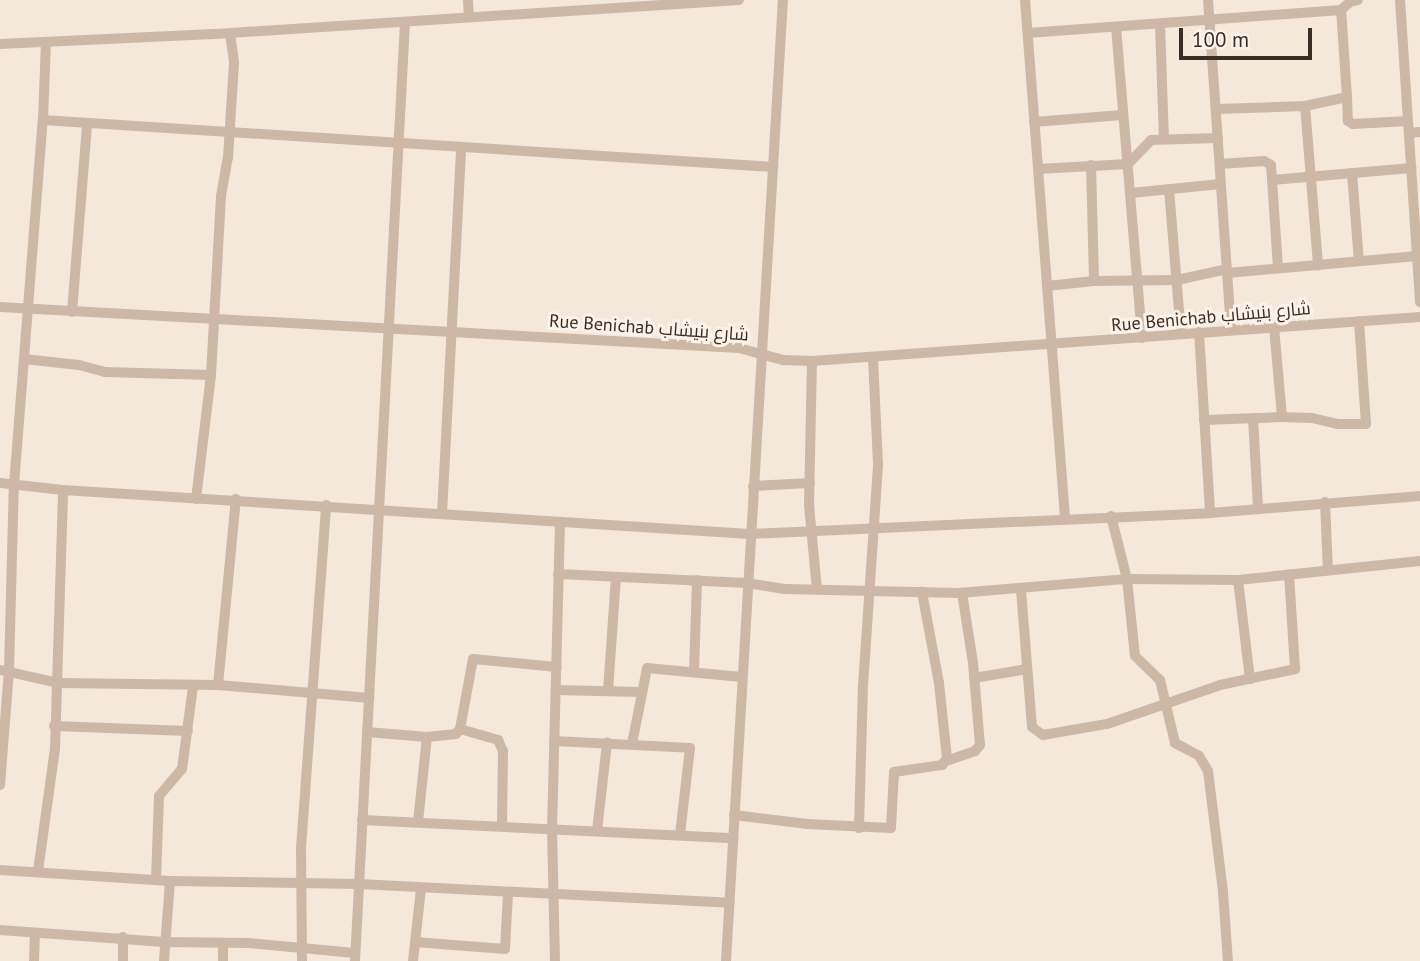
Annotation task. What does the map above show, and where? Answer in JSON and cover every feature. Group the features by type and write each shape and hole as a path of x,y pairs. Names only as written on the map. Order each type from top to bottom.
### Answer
{"street":[{"path":"468,0 469,18"},
{"path":"0,44 405,23 739,0"},
{"path":"726,961 783,0"},
{"path":"1025,0 1065,518"},
{"path":"1208,0 1231,330"},
{"path":"1028,33 1342,9 1350,2 1358,0"},
{"path":"1400,0 1408,121 1415,132 1411,168 1420,302"},
{"path":"1342,9 1348,121 1353,124 1408,121"},
{"path":"0,930 164,942 303,947 355,957 405,23"},
{"path":"1160,25 1164,139"},
{"path":"1116,27 1142,338"},
{"path":"196,499 211,375 234,62 230,33"},
{"path":"0,785 14,485 43,120 46,42"},
{"path":"1216,110 1305,106 1346,97"},
{"path":"1305,106 1318,265"},
{"path":"1034,122 1122,115"},
{"path":"43,120 87,125 773,167"},
{"path":"72,312 87,125"},
{"path":"1038,169 1128,163 1147,142 1218,138"},
{"path":"442,514 461,147"},
{"path":"1220,164 1267,162 1270,165 1278,268"},
{"path":"1091,165 1094,281"},
{"path":"1272,180 1411,168"},
{"path":"1352,173 1359,261"},
{"path":"1131,193 1221,184"},
{"path":"1169,189 1181,334"},
{"path":"1047,286 1094,281 1177,280 1227,271 1417,256"},
{"name":"Rue Benichab شارع بنيشاب","path":"0,307 739,348 783,360 812,361 873,359 1420,317"},
{"path":"1204,420 1282,417 1312,418 1337,424 1366,424 1359,321"},
{"path":"1274,327 1282,417"},
{"path":"1199,332 1210,513"},
{"path":"24,359 79,365 105,372 211,375"},
{"path":"859,828 869,592 878,464 873,359"},
{"path":"812,361 810,484 817,590"},
{"path":"1253,418 1258,508"},
{"path":"0,483 63,490 750,534 812,529 1210,513 1420,496"},
{"path":"753,486 810,484"},
{"path":"38,871 53,780 63,490"},
{"path":"218,685 236,499"},
{"path":"1325,502 1328,570"},
{"path":"302,961 301,848 326,505"},
{"path":"1111,516 1127,579 1135,656 1160,680 1175,743 1199,756 1208,771 1223,892 1228,961"},
{"path":"555,961 556,897 552,829 560,522"},
{"path":"558,574 747,583 817,590 962,593 1127,579 1238,580 1420,561"},
{"path":"1021,590 1032,727 1039,734 1107,723 1220,685 1295,669 1289,574"},
{"path":"608,691 616,577"},
{"path":"694,672 697,580"},
{"path":"1238,580 1250,679"},
{"path":"922,592 939,683 946,761"},
{"path":"734,816 859,828 891,828 893,774 897,770 942,765 979,749 974,678 962,593"},
{"path":"367,732 427,737 453,736 460,729 473,659 557,667"},
{"path":"632,744 647,668 742,677"},
{"path":"974,678 1027,669"},
{"path":"5,670 58,683 192,687 218,685 369,698"},
{"path":"156,879 159,796 182,769 192,687"},
{"path":"556,690 641,692"},
{"path":"54,726 188,731"},
{"path":"460,729 498,740 503,751 502,826"},
{"path":"418,822 427,737"},
{"path":"554,741 690,748 680,834"},
{"path":"597,831 607,743"},
{"path":"362,820 734,838"},
{"path":"0,870 170,881 359,884 556,897 730,903"},
{"path":"163,961 170,881"},
{"path":"413,961 421,888"},
{"path":"415,942 505,949 508,893"},
{"path":"34,961 35,933"},
{"path":"123,937 123,961"},
{"path":"223,943 223,961"}]}
